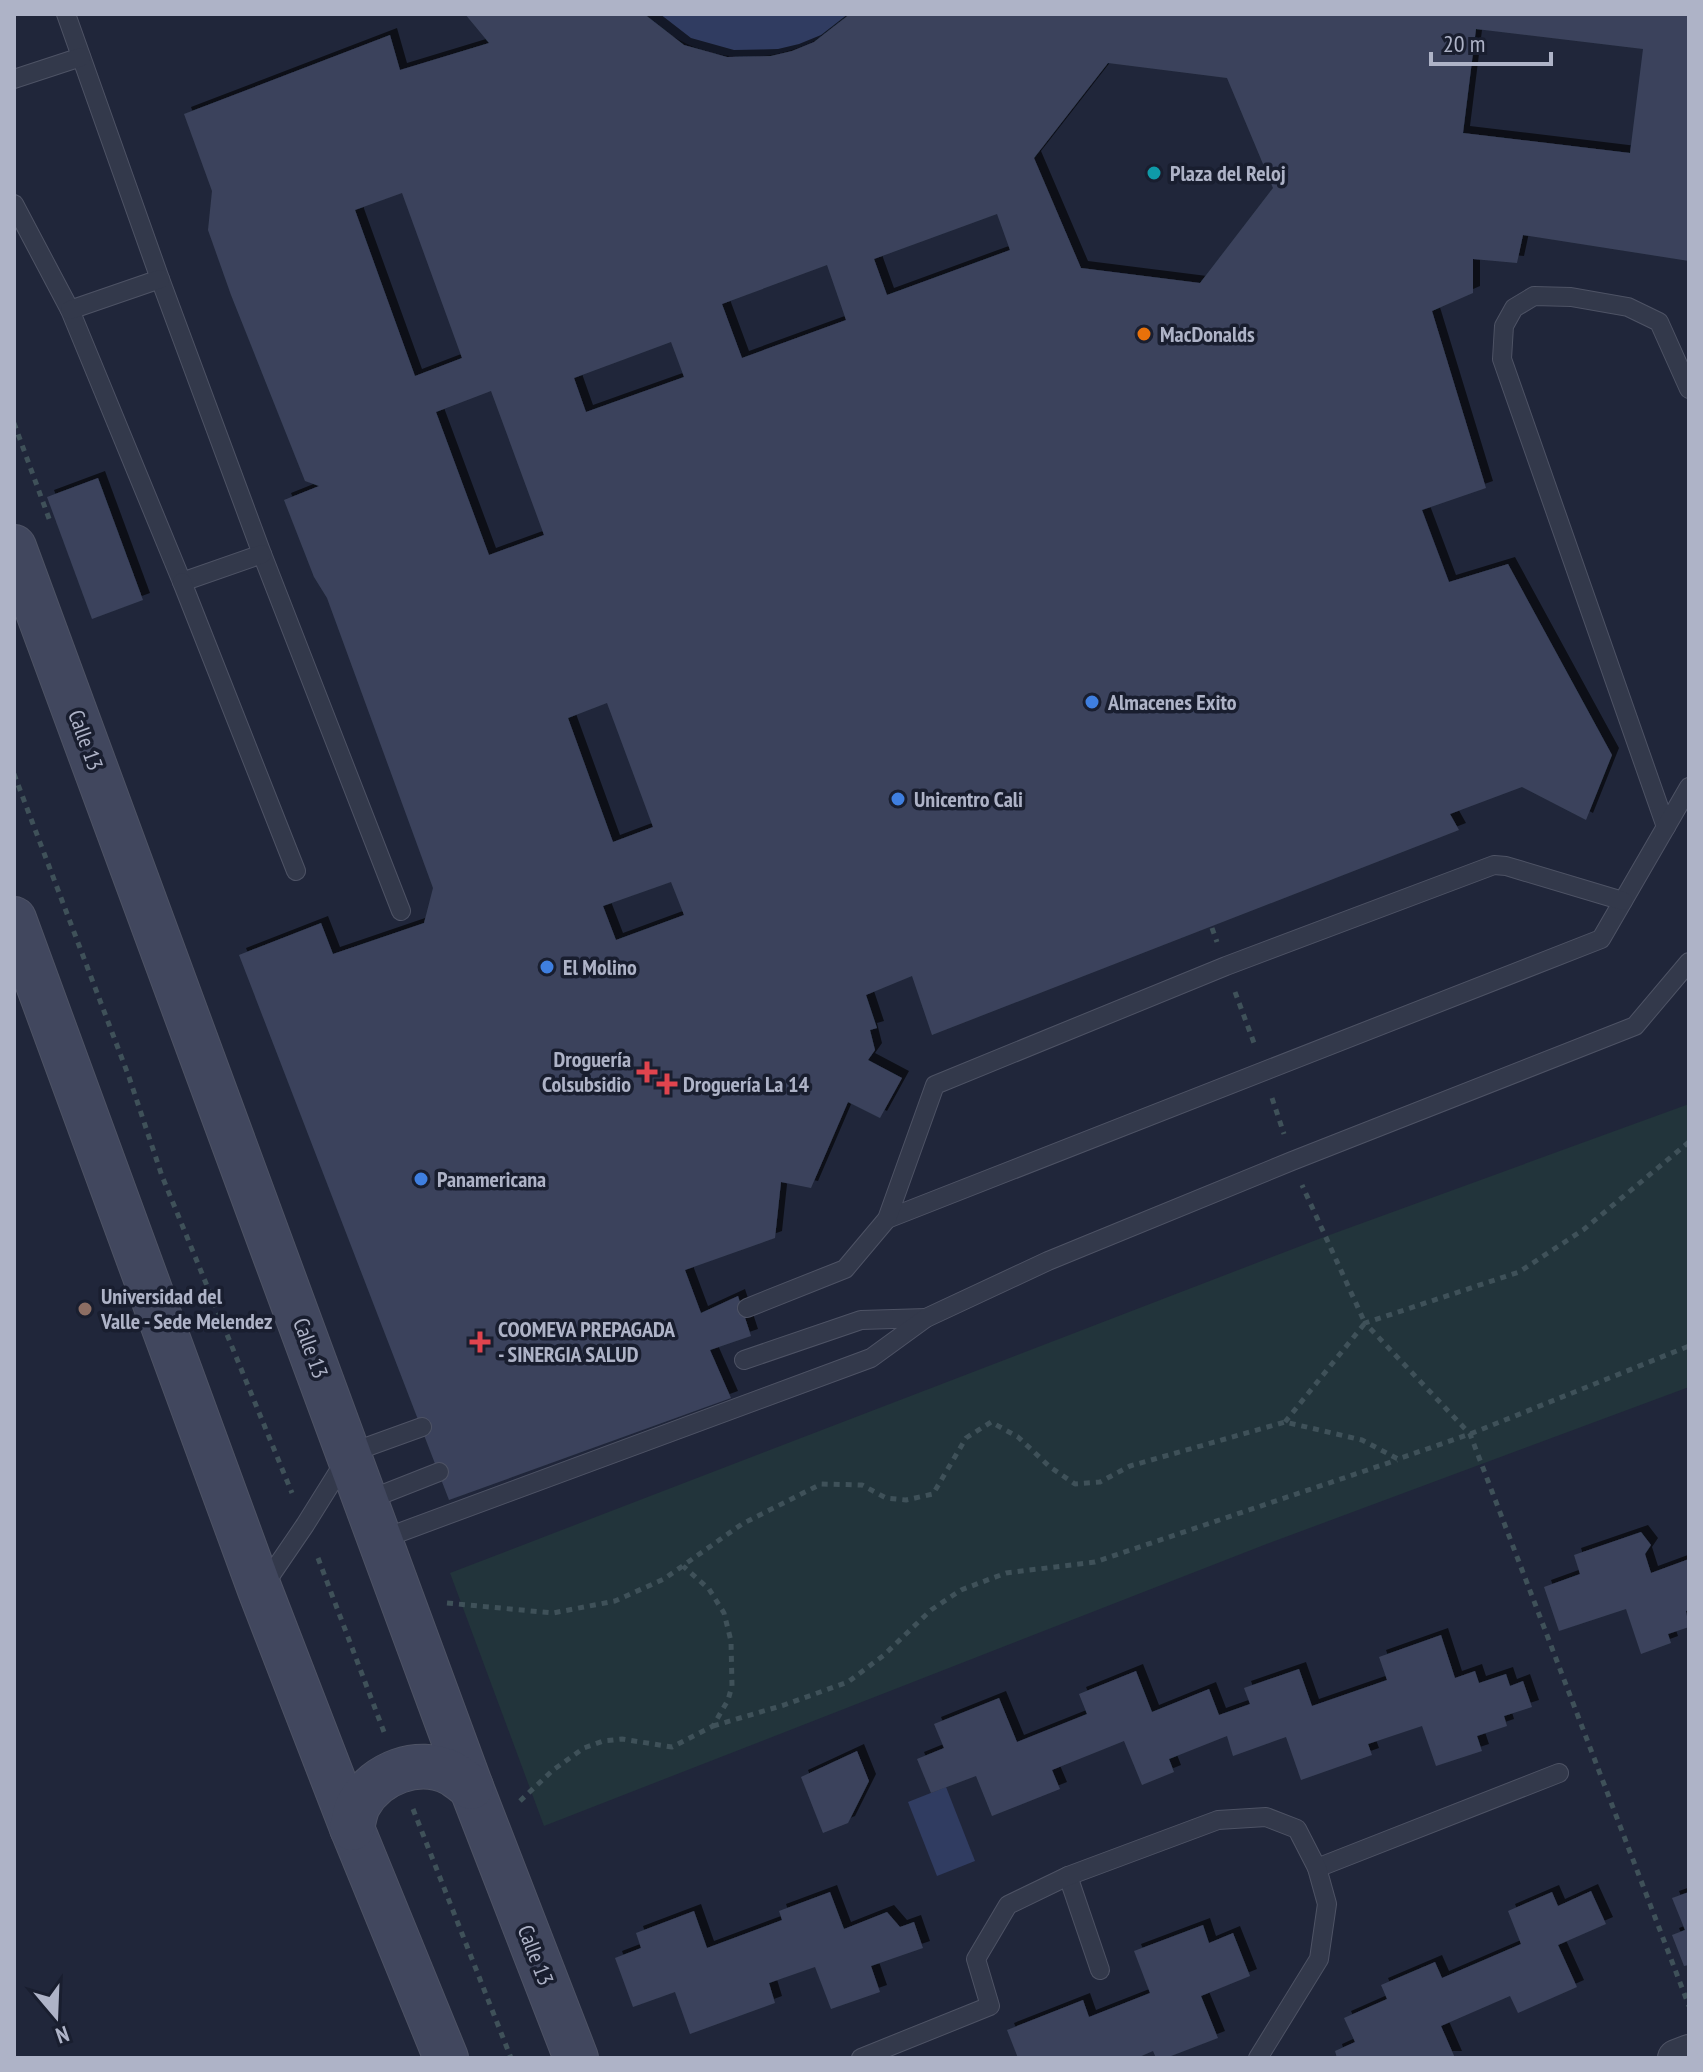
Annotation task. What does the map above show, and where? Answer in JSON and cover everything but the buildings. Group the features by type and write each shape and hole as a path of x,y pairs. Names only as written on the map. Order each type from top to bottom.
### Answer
{"main road":[{"name":"Calle 13","path":"14,547 375,1520 492,1788 576,2058"},
{"path":"14,919 260,1590 352,1828 446,2058"},
{"path":"352,1828 358,1806 366,1795 375,1784 398,1770 424,1767 492,1788"}],"street":[{"path":"1676,2058 1689,2053"}],"lane":[{"path":"66,14 262,554 401,911"},
{"path":"14,79 81,57"},
{"path":"14,204 70,310 296,871"},
{"path":"70,310 160,279"},
{"path":"1666,827 1502,359 1504,326 1514,308 1534,296 1571,297 1628,307 1659,322 1689,389"},
{"path":"182,582 262,554"},
{"path":"887,1219 1601,939 1689,787"},
{"path":"747,1308 845,1269 887,1219 935,1085 1226,966 1494,865 1623,901"},
{"path":"375,1520 871,1358 926,1318 1048,1261 1635,1026 1689,962"},
{"path":"744,1360 861,1320 926,1318"},
{"path":"260,1590 350,1453 422,1427"},
{"path":"375,1520 439,1472"},
{"path":"1317,1868 1559,1773"},
{"path":"861,2058 990,2006 976,1959 1008,1905 1068,1876 1218,1820 1266,1817 1297,1829 1317,1868 1327,1904 1319,1959 1258,2058"},
{"path":"1068,1876 1100,1970"}],"path":[{"path":"14,774 129,1077 162,1176 305,1525 511,2058"},
{"path":"1285,1422 1365,1323 1519,1272 1583,1230 1689,1142"},
{"path":"1324,1237 1365,1323 1470,1434 1689,2006"},
{"path":"492,1788 517,1803 568,1759 584,1748 603,1741 622,1739 672,1747 713,1726 799,1701 848,1682 884,1655 931,1610 961,1590 1006,1573 1095,1562 1470,1434 1689,1346"},
{"path":"451,1617 446,1603 553,1613 615,1601 664,1579 742,1524 821,1484 862,1485 886,1498 906,1500 933,1494 966,1438 991,1422 1018,1437 1050,1467 1075,1484 1100,1482 1130,1466 1285,1422 1362,1440 1398,1459"},
{"path":"683,1566 709,1589 724,1613 731,1641 732,1686 713,1726"}],"shaded area":[{"path":"1689,1104 1689,1387 1264,1545 544,1826 450,1573 1324,1237"}],"water":[{"path":"644,14 850,14 820,37 793,50 738,57 701,50 684,43"},
{"path":"946,1787 975,1861 937,1876 908,1802"}],"place":[{"name":"Plaza del Reloj","path":"1154,173"},
{"name":"MacDonalds","path":"1144,334"},
{"name":"Almacenes Exito","path":"1092,702"},
{"name":"Unicentro Cali","path":"898,799"},
{"name":"El Molino","path":"547,967"},
{"name":"Droguería Colsubsidio","path":"647,1072"},
{"name":"Droguería La 14","path":"667,1084"},
{"name":"Panamericana","path":"421,1179"},
{"name":"Universidad del Valle - Sede Melendez","path":"85,1309"},
{"name":"COOMEVA PREPAGADA - SINERGIA SALUD","path":"480,1342"}]}
